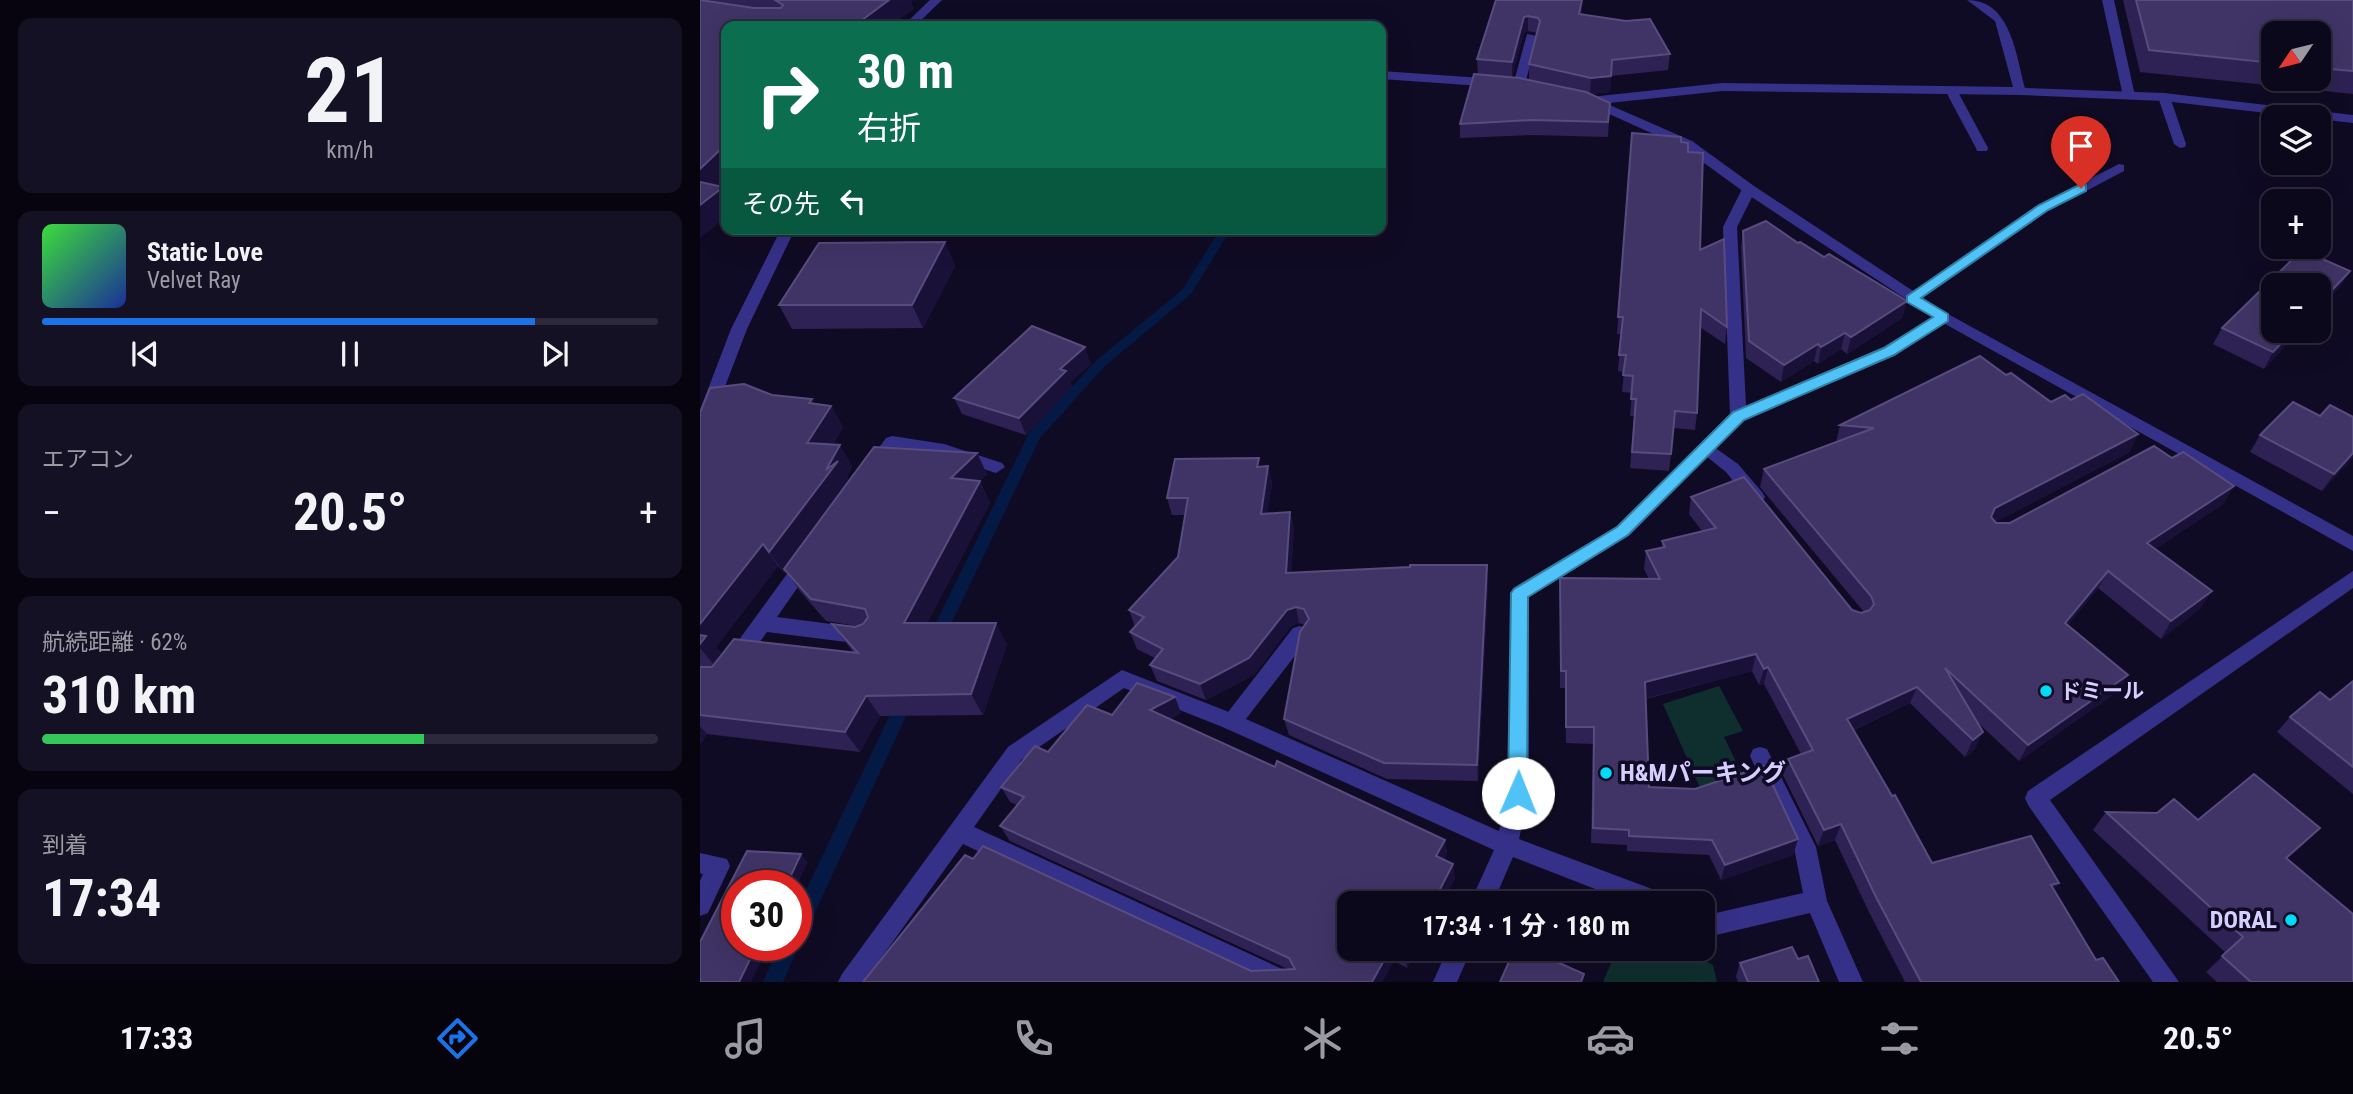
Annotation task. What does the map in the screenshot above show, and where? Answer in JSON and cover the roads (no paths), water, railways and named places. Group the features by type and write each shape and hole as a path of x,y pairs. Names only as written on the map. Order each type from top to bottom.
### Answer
{"street":[{"path":"914,21 936,0"},
{"path":"1973,0 2000,20 2020,92"},
{"path":"2108,0 2129,96"},
{"path":"1386,75 1525,86 1531,36"},
{"path":"2353,119 2164,97 2020,92 1722,87 1584,99 1687,144 1912,299 2160,445 2353,544"},
{"path":"1952,92 1982,148"},
{"path":"2164,97 2180,144"},
{"path":"1912,299 2043,208 2119,168"},
{"path":"1738,416 1730,227 1749,189"},
{"path":"700,431 739,329 785,235"},
{"path":"1486,891 1507,845 1518,793 1520,593 1623,531 1738,416 1889,351 1943,317"},
{"path":"860,488 892,443 944,450 996,467"},
{"path":"1707,448 1732,468 1765,509"},
{"path":"700,677 722,679 819,544"},
{"path":"2167,982 2036,798 2353,578"},
{"path":"761,623 869,637"},
{"path":"1232,722 1300,634"},
{"path":"850,982 1014,753 1122,678 1232,722 1507,845 1628,891"},
{"path":"1760,756 1805,847 1816,901 1851,982"},
{"path":"959,831 1285,982"},
{"path":"700,863 719,866 700,905"},
{"path":"1715,924 1816,901"},
{"path":"1445,982 1454,961"}],"waterway":[{"path":"936,639 1034,436 1101,363 1187,291 1222,235"},
{"path":"812,898 905,701"},
{"path":"773,982 783,961"}],"place":[{"name":"ドミール","path":"2046,691"},
{"name":"H&Mパーキング","path":"1606,773"},
{"name":"DORAL","path":"2291,920"}]}
